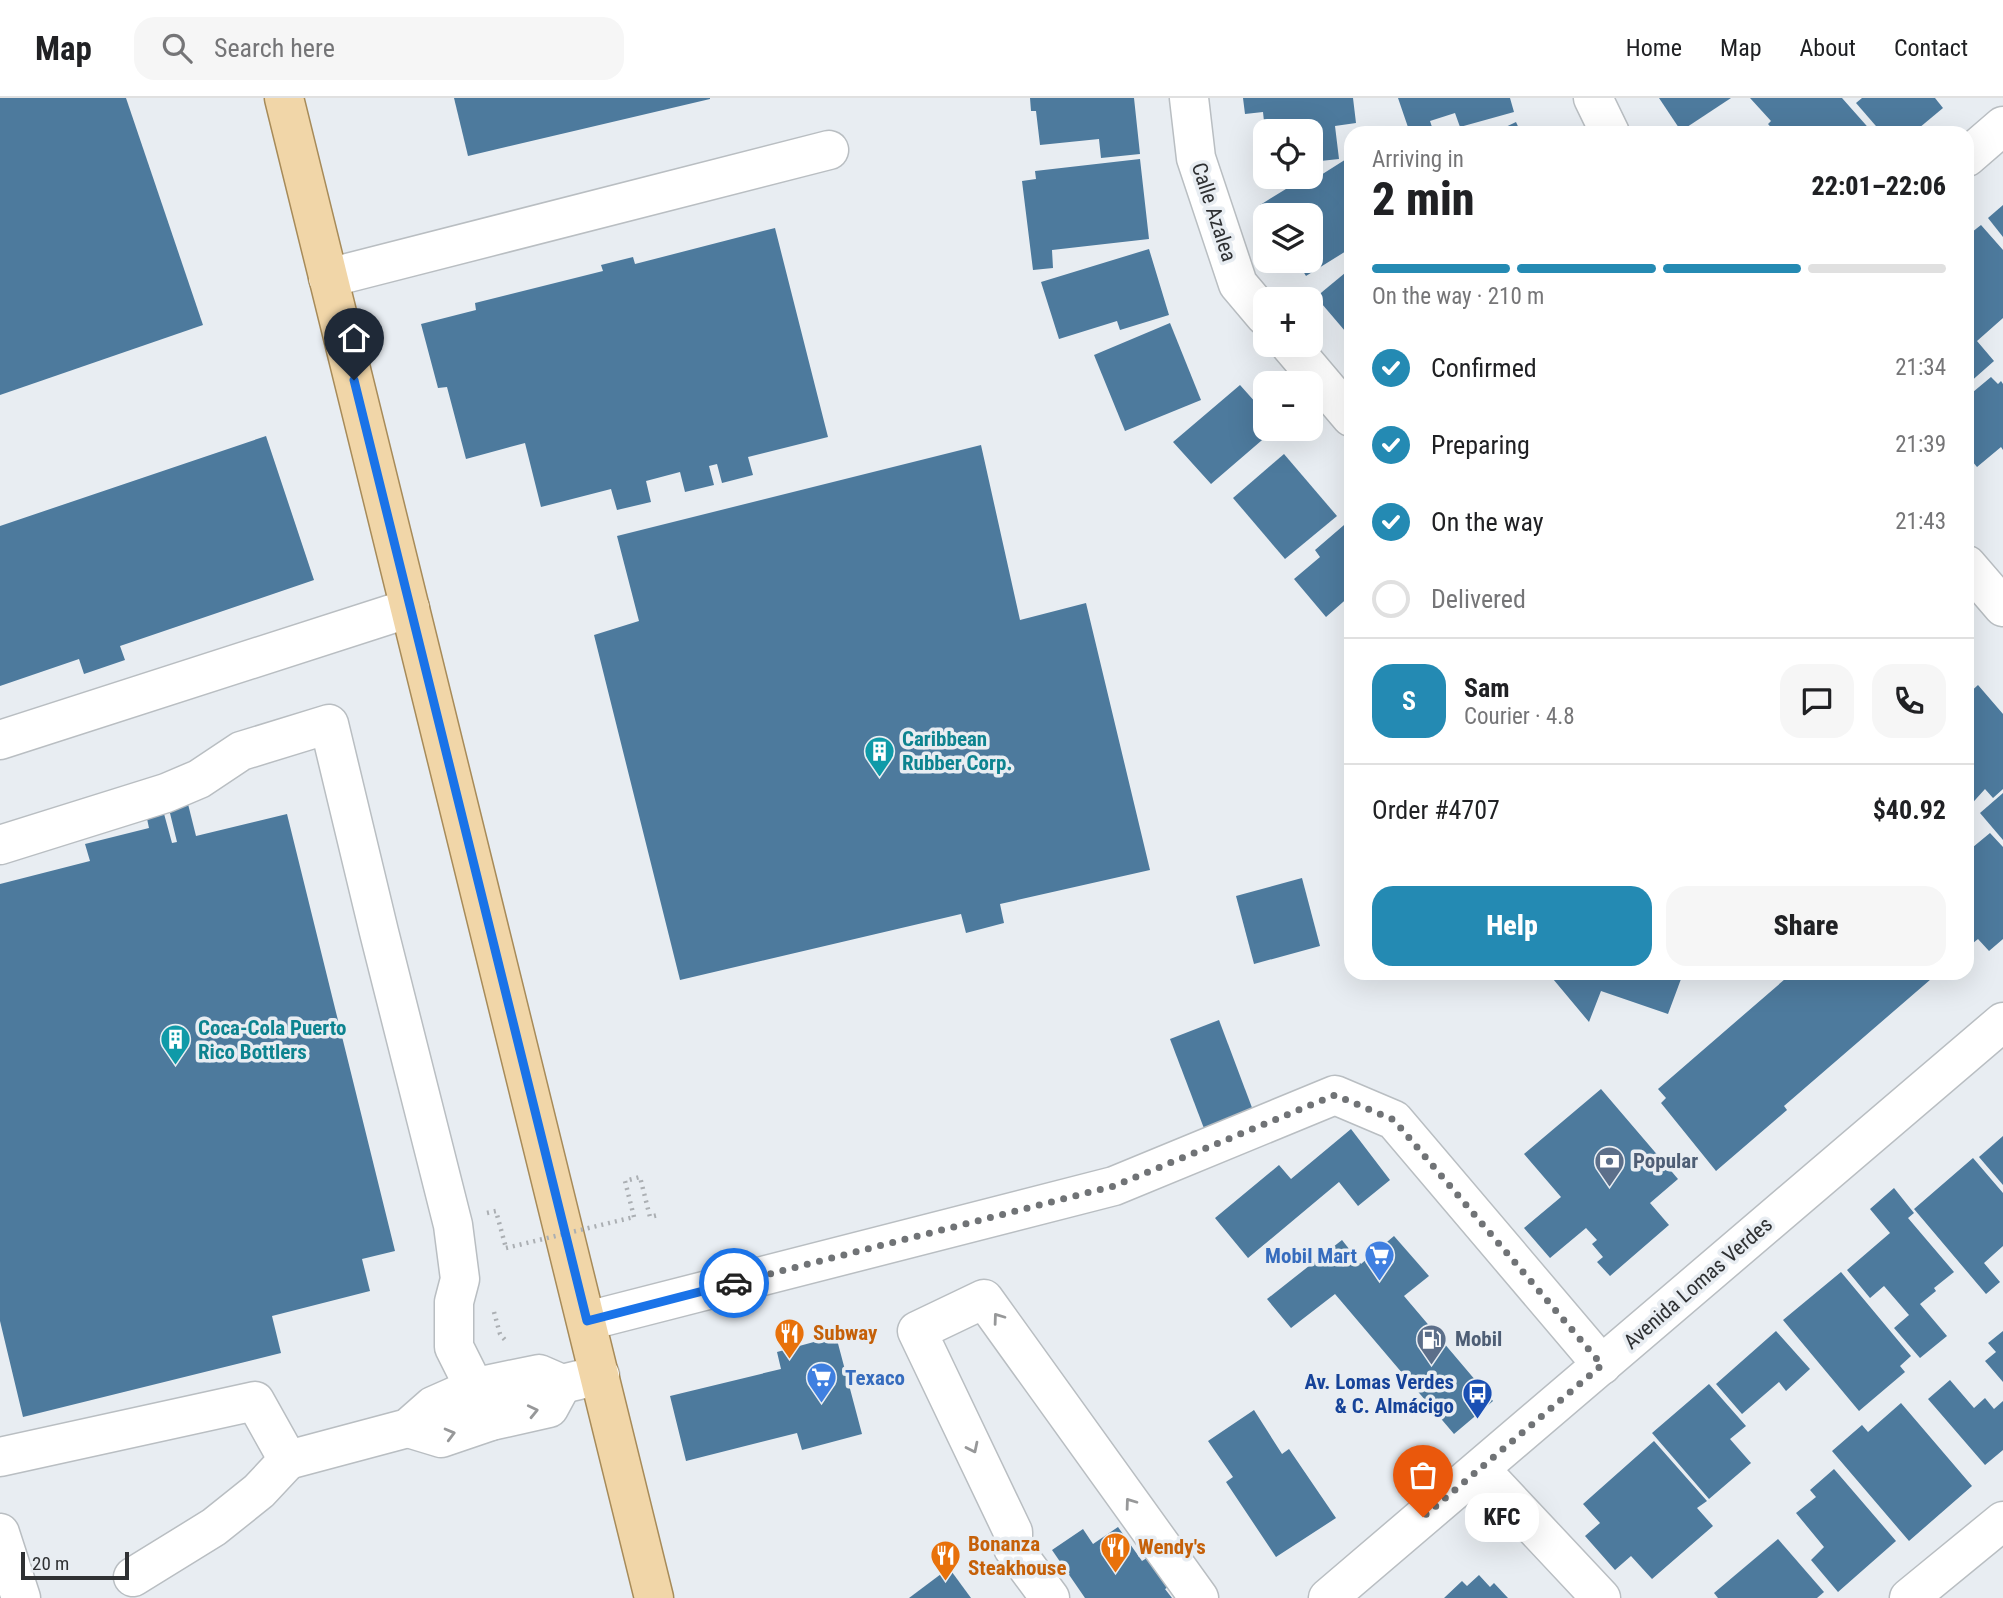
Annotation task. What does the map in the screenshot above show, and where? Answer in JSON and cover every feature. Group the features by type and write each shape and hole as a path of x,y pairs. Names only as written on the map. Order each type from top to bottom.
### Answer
{"main road":[{"path":"284,98 654,1598"}],"street":[{"name":"Calle Azalea","path":"1189,98 1196,158 1238,284 1253,302"},
{"path":"1593,98 1607,126"},
{"path":"1974,151 2003,127"},
{"path":"328,278 829,150"},
{"path":"1300,357 1344,409"},
{"path":"0,740 410,608"},
{"path":"0,845 166,793 199,779 241,751 329,724 453,1225 460,1279 454,1302 454,1347 483,1404"},
{"name":"Avenida Lomas Verdes","path":"1328,1598 2003,1022"},
{"path":"587,1321 1114,1186 1335,1095 1394,1120 1602,1365"},
{"path":"1055,1584 1013,1548 1013,1532 917,1331 984,1299 1199,1598"},
{"path":"133,1577 214,1527 259,1491 288,1460 408,1428 441,1438 483,1404 539,1374 562,1384 600,1375"},
{"path":"0,1457 255,1401 288,1460"},
{"path":"1480,1469 1601,1598"},
{"path":"1909,1598 2003,1521"},
{"path":"0,1533 21,1598"}],"path":[{"path":"506,1248 634,1217 625,1181 640,1177 650,1217 657,1215"},
{"path":"492,1309 500,1334 505,1339 516,1339"}],"building":[{"path":"0,98 126,98 203,325 0,395"},
{"path":"454,98 710,98 710,99 468,156"},
{"path":"1030,98 1134,98 1140,154 1101,158 1099,139 1040,145 1036,111 1031,111"},
{"path":"1243,98 1353,98 1356,123 1335,126 1339,159 1323,161 1323,119 1264,119 1263,112 1245,114"},
{"path":"1398,98 1510,98 1514,112 1464,126 1460,126 1455,113 1430,121 1432,126 1408,126"},
{"path":"1659,98 1731,98 1689,126 1678,126"},
{"path":"1750,98 1842,98 1867,126 1770,126 1768,124 1771,121"},
{"path":"1862,98 1935,98 1943,108 1921,126 1876,126 1856,103"},
{"path":"1140,159 1149,239 1052,250 1053,268 1033,270 1022,181 1036,179 1035,171"},
{"path":"1344,160 1344,252 1323,265 1323,203 1263,203 1286,189 1323,189 1323,174"},
{"path":"2003,205 2003,237 1988,218"},
{"path":"1981,225 2003,250 2003,318 1977,341 1994,361 1974,379 1974,230"},
{"path":"775,228 828,437 748,457 753,475 722,483 717,464 709,466 714,485 685,492 680,472 646,481 651,502 617,510 611,489 541,507 525,443 466,459 447,387 438,388 421,324 476,310 475,303 603,271 601,265 633,257 635,264"},
{"path":"1149,249 1169,315 1120,330 1117,321 1059,339 1041,282"},
{"path":"1344,274 1344,330 1323,305 1323,291"},
{"path":"1170,323 1201,400 1125,431 1094,355"},
{"path":"1991,377 1998,384 2001,381 2003,384 2003,450 2001,447 1977,467 1974,463 1974,391"},
{"path":"1240,385 1253,400 1253,441 1261,441 1211,484 1173,442"},
{"path":"266,436 314,580 120,646 125,660 84,674 79,659 0,686 0,526"},
{"name":"Caribbean Rubber Corp.","path":"981,445 1020,620 1086,603 1150,870 1000,904 1004,923 966,933 961,914 680,980 594,635 639,621 617,536"},
{"path":"1284,454 1337,516 1285,559 1233,498"},
{"path":"1344,525 1344,601 1326,617 1294,579 1320,557 1315,550"},
{"path":"1978,685 2003,714 2003,789 1993,798 1985,789 1974,801 1974,689"},
{"path":"2003,793 2003,840 1980,813"},
{"name":"Coca-Cola Puerto Rico Bottlers","path":"188,804 196,836 287,814 395,1251 362,1259 370,1291 272,1316 281,1353 23,1417 0,1321 0,884 90,861 85,844 149,828 146,814 163,810 172,843 177,842 169,809"},
{"path":"1990,833 2003,847 2003,939 1989,951 1978,939 1974,942 1974,846"},
{"path":"1302,878 1320,946 1254,964 1236,896"},
{"path":"1554,980 1681,980 1668,1014 1601,991 1589,1022"},
{"path":"1784,980 1930,980 1784,1106 1787,1110 1716,1171 1661,1103 1666,1098 1658,1089"},
{"path":"1219,1020 1254,1113 1205,1131 1170,1039"},
{"name":"Popular","path":"1601,1089 1678,1179 1650,1203 1669,1225 1610,1276 1597,1262 1603,1257 1592,1244 1597,1240 1586,1228 1550,1258 1524,1228 1561,1197 1524,1154"},
{"path":"1351,1129 1390,1180 1358,1206 1339,1182 1248,1258 1215,1218 1279,1165 1291,1179"},
{"path":"2003,1136 2003,1185 1979,1157"},
{"path":"1973,1158 2003,1193 2003,1246 1984,1263 2000,1282 1986,1294 1914,1209"},
{"path":"1894,1188 1914,1213 1908,1218 1954,1272 1920,1304 1947,1336 1920,1358 1894,1328 1909,1315 1884,1286 1870,1298 1847,1270 1890,1233 1870,1209"},
{"path":"1394,1236 1429,1276 1404,1296 1493,1401 1454,1434 1335,1294 1291,1328 1267,1299 1342,1240 1361,1264"},
{"path":"1841,1272 1911,1356 1900,1366 1905,1372 1859,1411 1783,1320"},
{"path":"1776,1331 1810,1369 1786,1391 1779,1382 1742,1414 1716,1384"},
{"path":"2003,1331 2003,1382 1985,1361 1996,1352 1988,1343"},
{"path":"836,1336 862,1434 802,1450 797,1433 686,1461 670,1396 781,1369 777,1352"},
{"path":"1950,1380 1974,1408 1985,1398 1994,1409 2003,1401 2003,1450 1985,1465 1928,1399"},
{"path":"1709,1384 1746,1426 1730,1439 1751,1463 1709,1499 1652,1433"},
{"path":"1901,1403 1972,1486 1909,1541 1832,1451 1862,1425 1868,1432"},
{"path":"1254,1410 1282,1454 1289,1449 1336,1518 1276,1557 1226,1482 1233,1477 1208,1441"},
{"path":"1654,1441 1707,1501 1697,1508 1713,1526 1652,1579 1631,1556 1615,1570 1585,1536 1600,1523 1583,1504"},
{"path":"1834,1469 1896,1541 1838,1592 1811,1560 1824,1547 1796,1513 1816,1497 1810,1490"},
{"name":"Wendy's","path":"1118,1527 1142,1561 1150,1556 1170,1586 1165,1589 1172,1598 1085,1598 1052,1550 1083,1529 1093,1544"},
{"path":"1778,1539 1824,1592 1817,1598 1718,1598 1714,1593"},
{"name":"Bonanza Steakhouse","path":"949,1568 971,1598 909,1598"},
{"path":"1479,1575 1490,1587 1494,1583 1508,1598 1444,1598 1462,1581 1467,1586"}],"way so far":[{"path":"734,1283 1114,1186 1335,1095 1394,1120 1602,1365 1423,1517"}],"place":[{"name":"Caribbean Rubber Corp.","path":"879,778"},
{"name":"Coca-Cola Puerto Rico Bottlers","path":"175,1067"},
{"name":"Popular","path":"1610,1188"},
{"name":"Mobil Mart","path":"1380,1283"},
{"name":"Subway","path":"790,1360"},
{"name":"Mobil","path":"1432,1366"},
{"name":"Texaco","path":"822,1405"},
{"name":"Av. Lomas Verdes & C. Almácigo","path":"1477,1421"},
{"name":"KFC","path":"1423,1517"},
{"name":"Wendy's","path":"1115,1574"},
{"name":"Bonanza Steakhouse","path":"945,1583"}],"route":[{"path":"354,380 587,1321 734,1283"}]}
